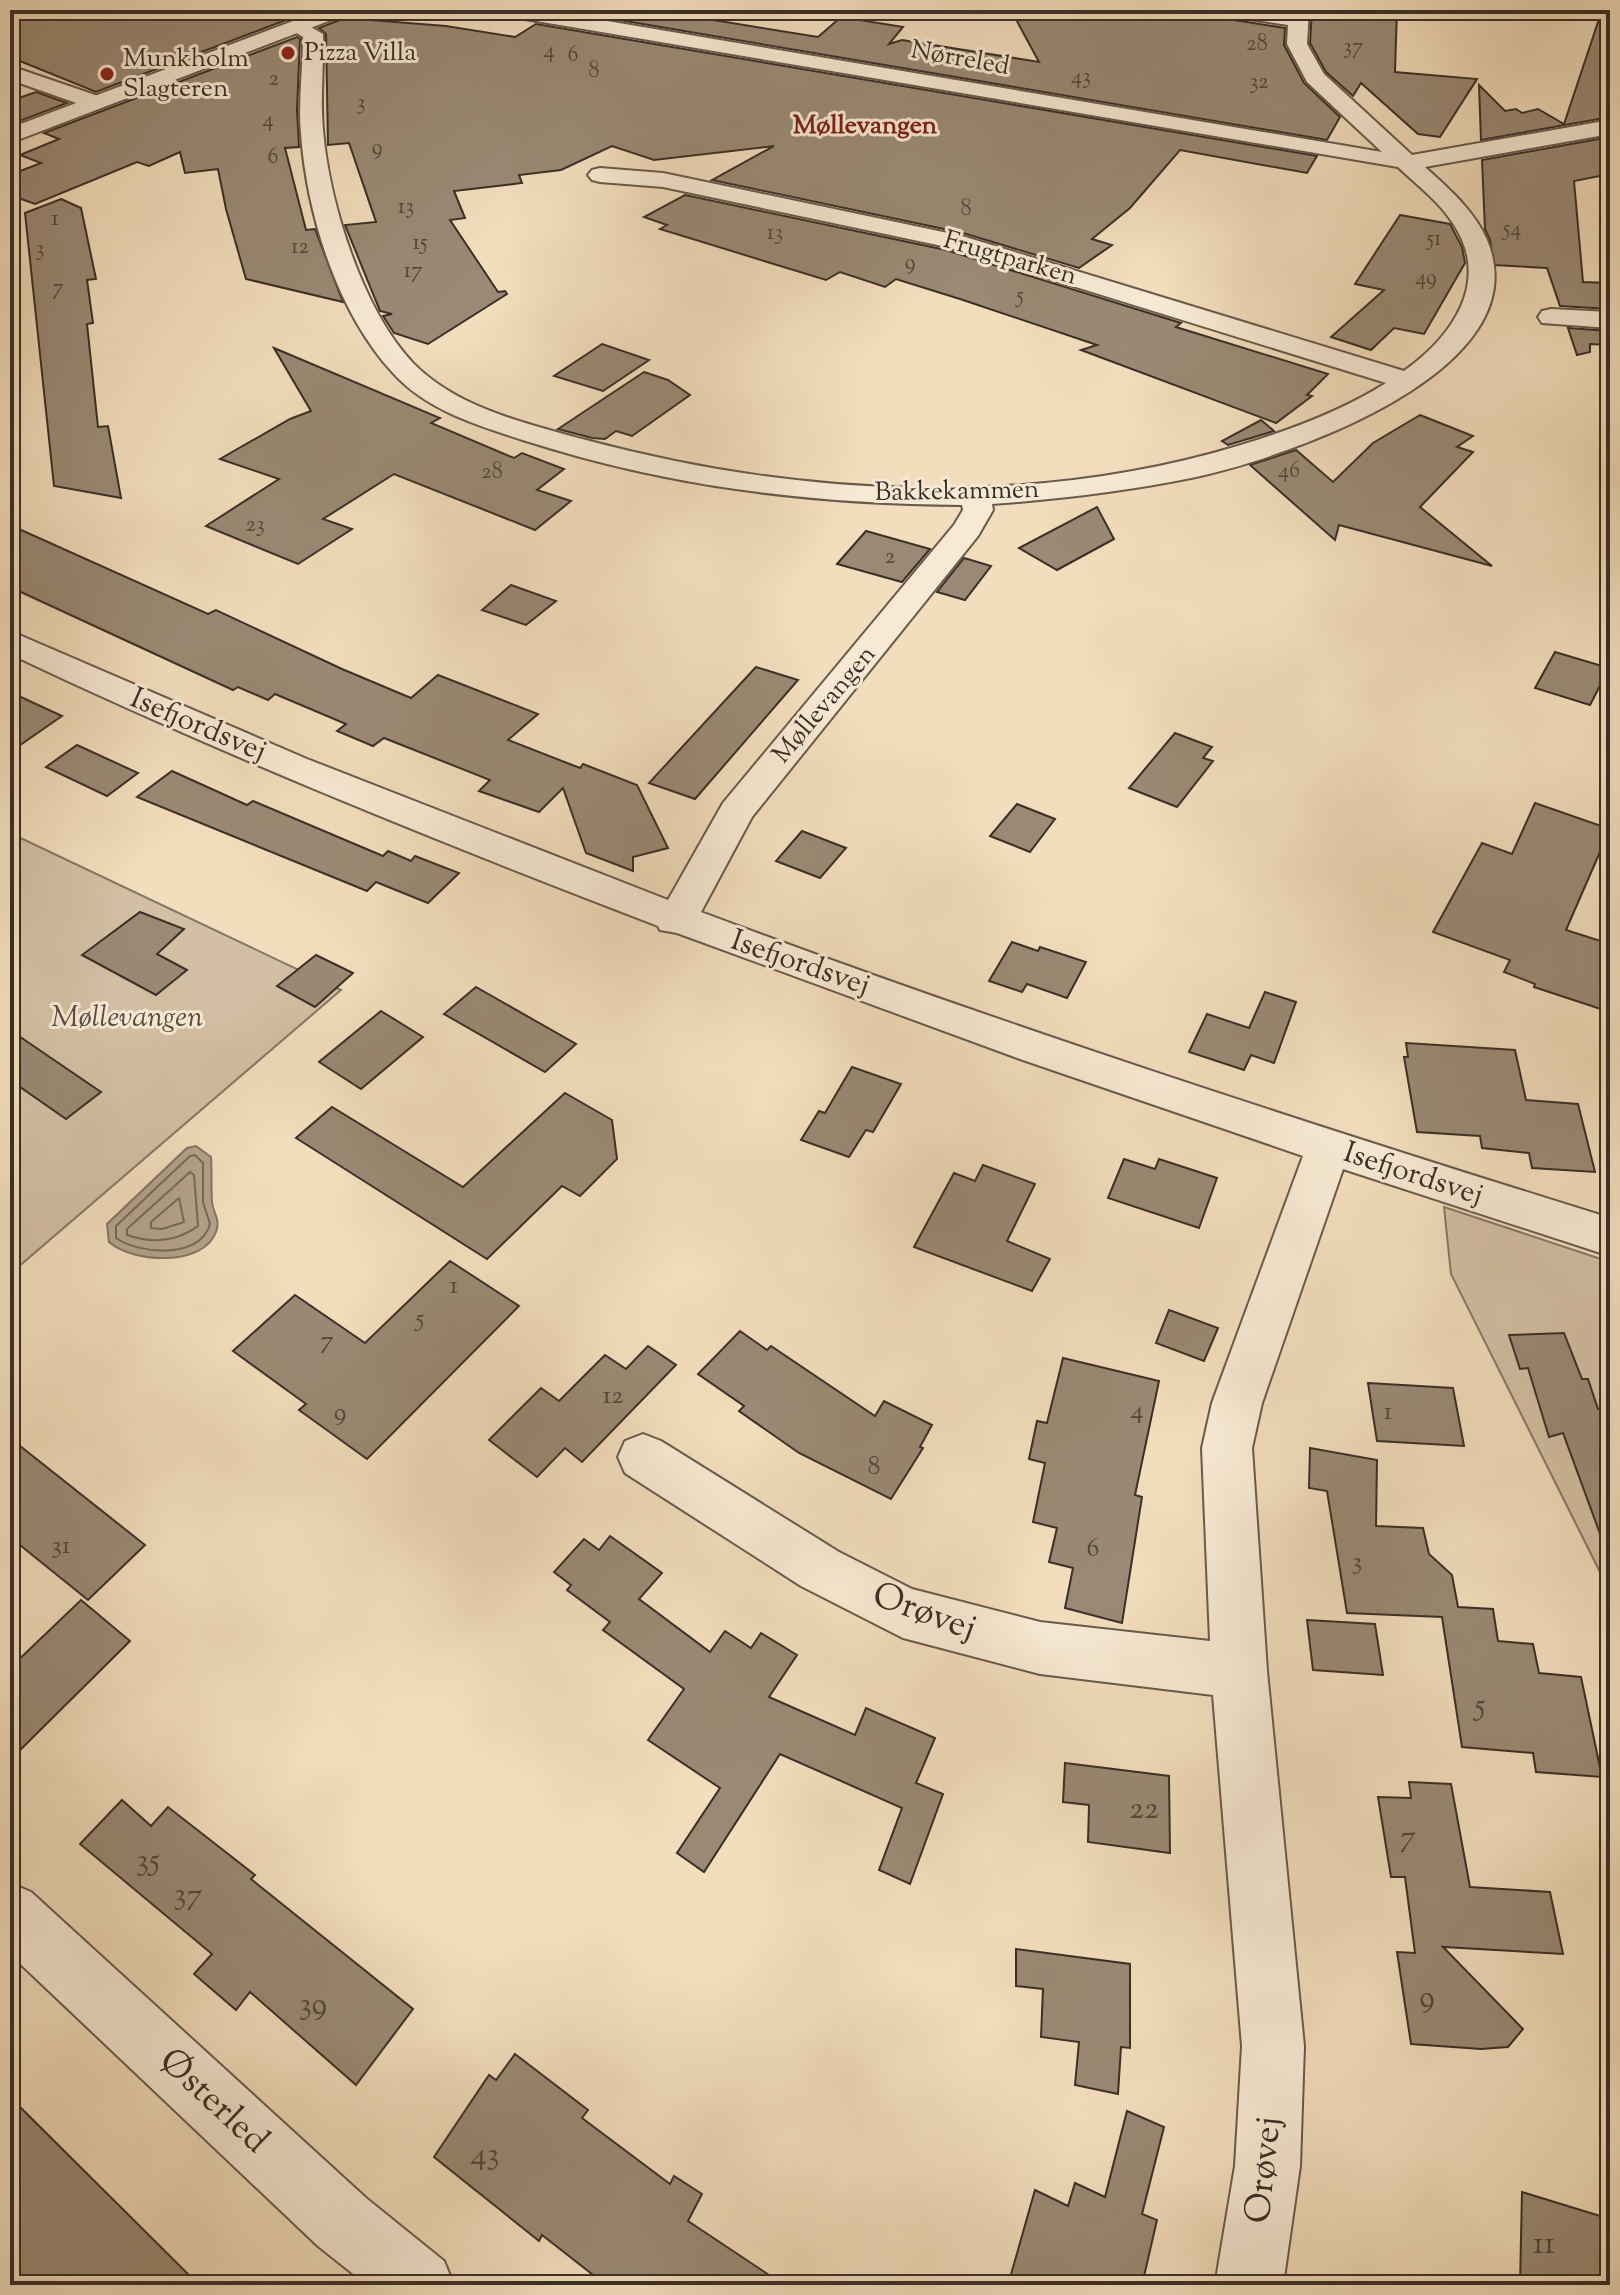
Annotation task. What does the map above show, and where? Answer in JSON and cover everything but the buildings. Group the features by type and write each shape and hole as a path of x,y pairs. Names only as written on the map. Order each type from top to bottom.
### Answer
{"street":[{"name":"Nørreled","path":"507,10 1405,161"},
{"path":"1228,10 1298,15"},
{"name":"Bakkekammen","path":"316,16 311,133 320,191 342,259 381,338 400,365 428,390 482,415 575,447 625,462 705,478 812,492 975,496 1123,481 1245,454 1332,422 1410,382 1443,357 1463,332 1479,293 1481,266 1479,252 1461,216 1315,77 1297,44 1298,15"},
{"path":"10,136 316,16"},
{"path":"19,75 96,103"},
{"path":"1405,161 1610,127"},
{"name":"Frugtparken","path":"600,175 663,180 953,241 1410,382"},
{"path":"1551,317 1610,320"},
{"name":"Møllevangen","path":"674,920 686,904 736,812 967,529 978,510 975,496"},
{"name":"Isefjordsvej","path":"10,641 202,728 674,920 1328,1148 1610,1237"},
{"name":"Orøvej","path":"1249,2285 1266,2178 1274,2087 1239,1671 1227,1448 1237,1403 1328,1148"},
{"name":"Orøvej","path":"643,1457 820,1569 903,1612 1040,1648 1239,1671"},
{"name":"Østerled","path":"10,1913 342,2222 420,2285"}],"green space":[{"name":"Møllevangen","path":"10,833 341,990 10,1274"},
{"path":"1444,1207 1610,1262 1610,1592 1451,1274"}],"water":[{"path":"196,1146 211,1157 212,1202 218,1224 209,1243 183,1256 167,1258 134,1254 109,1242 107,1224 187,1148"}],"place":[{"name":"Pizza Villa","path":"288,53"},
{"name":"Munkholm Slagteren","path":"107,74"}],"district":[{"name":"Møllevangen","path":"865,126"}]}
